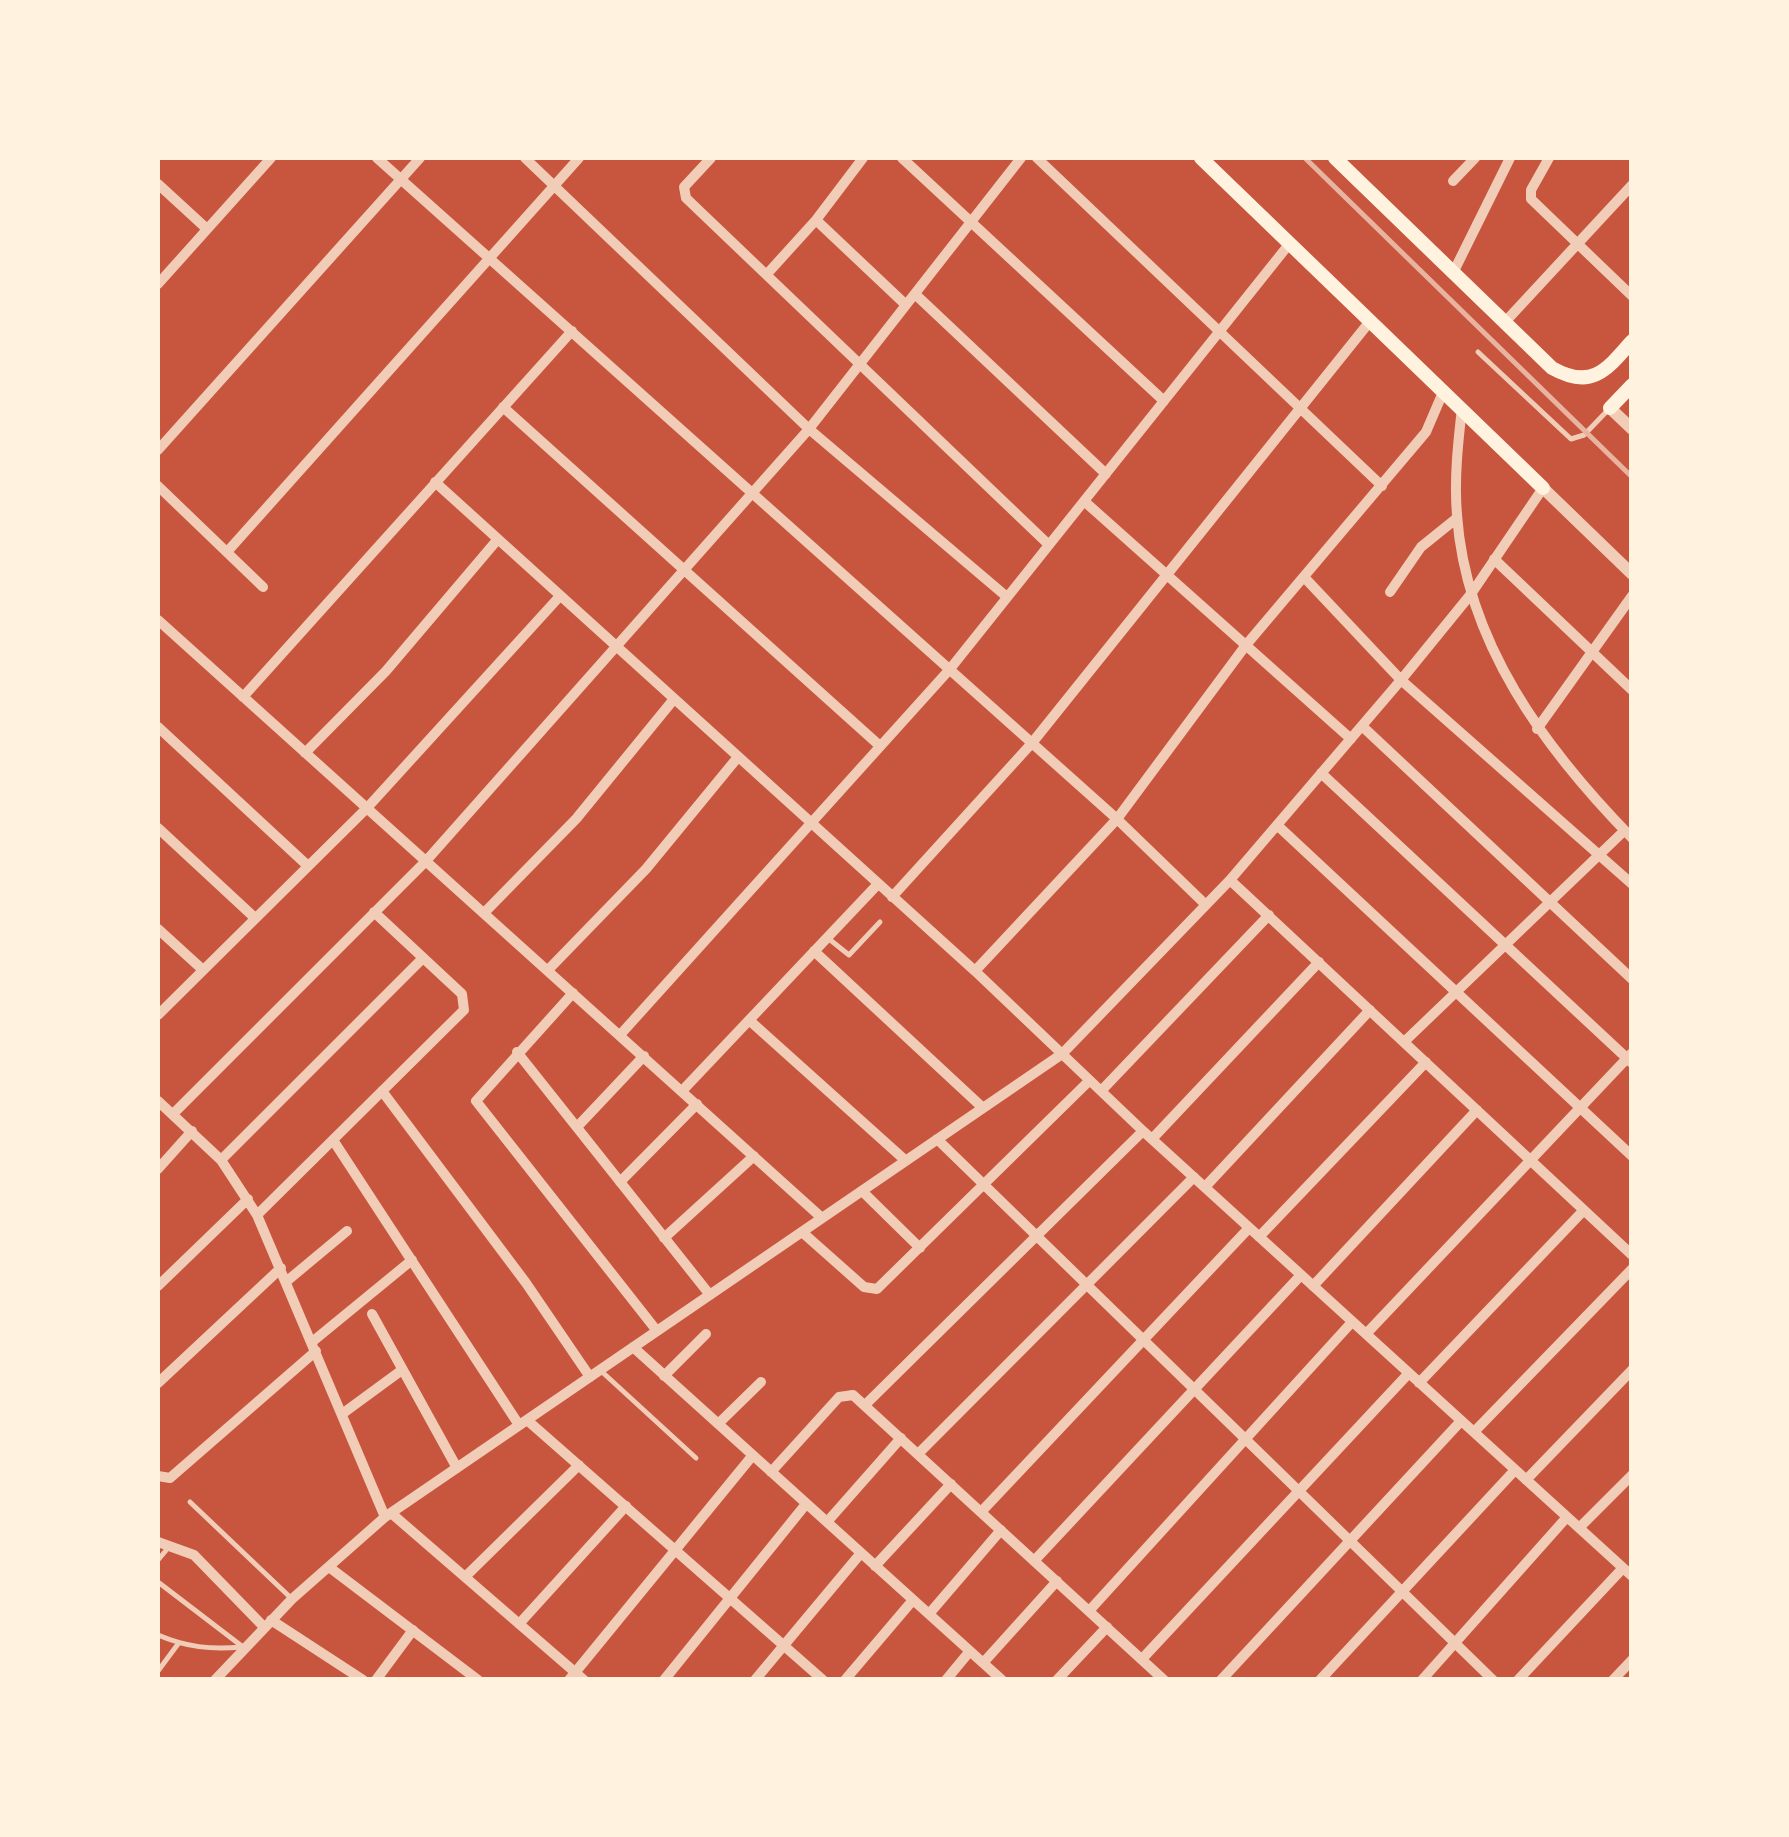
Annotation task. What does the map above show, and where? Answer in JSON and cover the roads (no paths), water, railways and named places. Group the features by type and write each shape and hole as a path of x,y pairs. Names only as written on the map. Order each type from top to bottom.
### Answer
{"main road":[{"path":"1201,158 1543,488"},
{"path":"1346,161 1552,368 1570,378 1592,377 1632,342"},
{"path":"1610,408 1632,385"}],"street":[{"path":"158,284 271,158"},
{"path":"377,158 1117,819 1206,905"},
{"path":"158,450 420,158"},
{"path":"525,158 810,429 1008,597"},
{"path":"227,552 579,158"},
{"path":"711,158 684,191 686,198 1049,545"},
{"path":"767,274 864,158"},
{"path":"902,158 1164,401"},
{"path":"173,1114 426,861 810,429 1021,158"},
{"path":"1037,158 1382,486"},
{"path":"1454,181 1475,158"},
{"path":"1549,158 1530,190 1532,199 1632,296"},
{"path":"1454,272 1506,160"},
{"path":"158,184 207,229"},
{"path":"1505,322 1632,184"},
{"path":"816,220 906,305"},
{"path":"620,1035 950,670 1290,243"},
{"path":"915,294 1106,474"},
{"path":"892,897 1032,743 1371,320"},
{"path":"243,697 572,331"},
{"path":"974,971 1117,819 1246,645 1426,432 1444,390"},
{"path":"504,407 880,746"},
{"path":"1404,1042 1599,856 1628,835 1590,796 1538,729 1498,662 1471,594 1457,518 1456,456 1462,408"},
{"path":"1610,408 1632,429"},
{"path":"436,482 1627,1572 1518,1680"},
{"path":"158,486 263,587"},
{"path":"218,1678 292,1599 388,1515 1062,1054 1230,880 1351,739 1471,594 1543,488 1632,574"},
{"path":"1084,500 1351,739"},
{"path":"1390,592 1421,548 1457,518"},
{"path":"305,753 386,672 498,540"},
{"path":"1494,559 1632,690"},
{"path":"1304,577 1401,680 1632,884"},
{"path":"158,1015 366,808 560,596"},
{"path":"1538,729 1632,596"},
{"path":"158,620 822,1218"},
{"path":"485,912 576,818 674,699"},
{"path":"1362,726 1632,978"},
{"path":"158,727 308,866"},
{"path":"548,970 646,869 738,757"},
{"path":"1322,773 1630,1058 1366,1334"},
{"path":"1277,825 1632,1156"},
{"path":"158,828 255,918"},
{"path":"1230,880 1632,1254"},
{"path":"682,1090 878,884"},
{"path":"258,1214 466,1004 462,994 374,912"},
{"path":"1100,1092 1269,916"},
{"path":"158,929 203,970"},
{"path":"814,952 983,1108"},
{"path":"221,1160 423,958"},
{"path":"865,1406 1037,1236 1148,1135 1319,962"},
{"path":"573,992 476,1101 657,1331"},
{"path":"1204,1187 1370,1010"},
{"path":"749,1020 906,1161"},
{"path":"517,1052 710,1295"},
{"path":"577,1127 644,1056"},
{"path":"1259,1237 1426,1062"},
{"path":"802,1232 864,1287 872,1290 881,1286 1089,1081"},
{"path":"382,1091 595,1373"},
{"path":"158,1101 221,1160 258,1214 388,1515 465,1576 576,1677 753,1456"},
{"path":"620,1182 697,1104"},
{"path":"1313,1286 1477,1110"},
{"path":"158,1169 192,1131"},
{"path":"937,1139 1493,1680"},
{"path":"333,1140 523,1422 579,1465 823,1680"},
{"path":"664,1238 754,1156"},
{"path":"918,1454 1194,1177"},
{"path":"862,1191 920,1248"},
{"path":"158,1286 248,1199"},
{"path":"1420,1383 1584,1210"},
{"path":"982,1512 1248,1228"},
{"path":"287,1281 347,1231"},
{"path":"161,1478 412,1260"},
{"path":"158,1383 282,1268"},
{"path":"1474,1432 1632,1268"},
{"path":"1034,1560 1301,1276"},
{"path":"372,1314 456,1468"},
{"path":"1089,1611 1352,1322"},
{"path":"664,1376 706,1334"},
{"path":"633,1347 1002,1680"},
{"path":"342,1414 402,1370"},
{"path":"1526,1480 1632,1370"},
{"path":"1142,1660 1409,1373"},
{"path":"718,1424 761,1382"},
{"path":"771,1472 838,1396 853,1395 1159,1678"},
{"path":"1221,1680 1462,1421"},
{"path":"826,1522 901,1438"},
{"path":"465,1576 579,1465"},
{"path":"1320,1680 1515,1470"},
{"path":"1579,1528 1632,1475"},
{"path":"875,1566 951,1484"},
{"path":"664,1680 806,1504"},
{"path":"519,1624 626,1506"},
{"path":"1422,1680 1566,1517"},
{"path":"928,1614 1001,1530"},
{"path":"158,1542 182,1549 268,1623 363,1680"},
{"path":"755,1680 861,1553"},
{"path":"328,1567 478,1680"},
{"path":"983,1663 1057,1582"},
{"path":"845,1680 912,1600"},
{"path":"1057,1680 1107,1627"},
{"path":"376,1680 413,1630"},
{"path":"946,1680 970,1652"},
{"path":"1614,1680 1632,1660"}],"lane":[{"path":"1478,352 1571,439 1584,436 1610,408"},
{"path":"828,938 849,955 880,922"},
{"path":"595,1373 696,1458"},
{"path":"190,1502 292,1599"},
{"path":"158,1560 170,1546"},
{"path":"158,1582 243,1647"},
{"path":"158,1635 178,1644 210,1650 243,1647"},
{"path":"158,1671 178,1644"}],"railway":[{"path":"1305,158 1632,477"}]}
